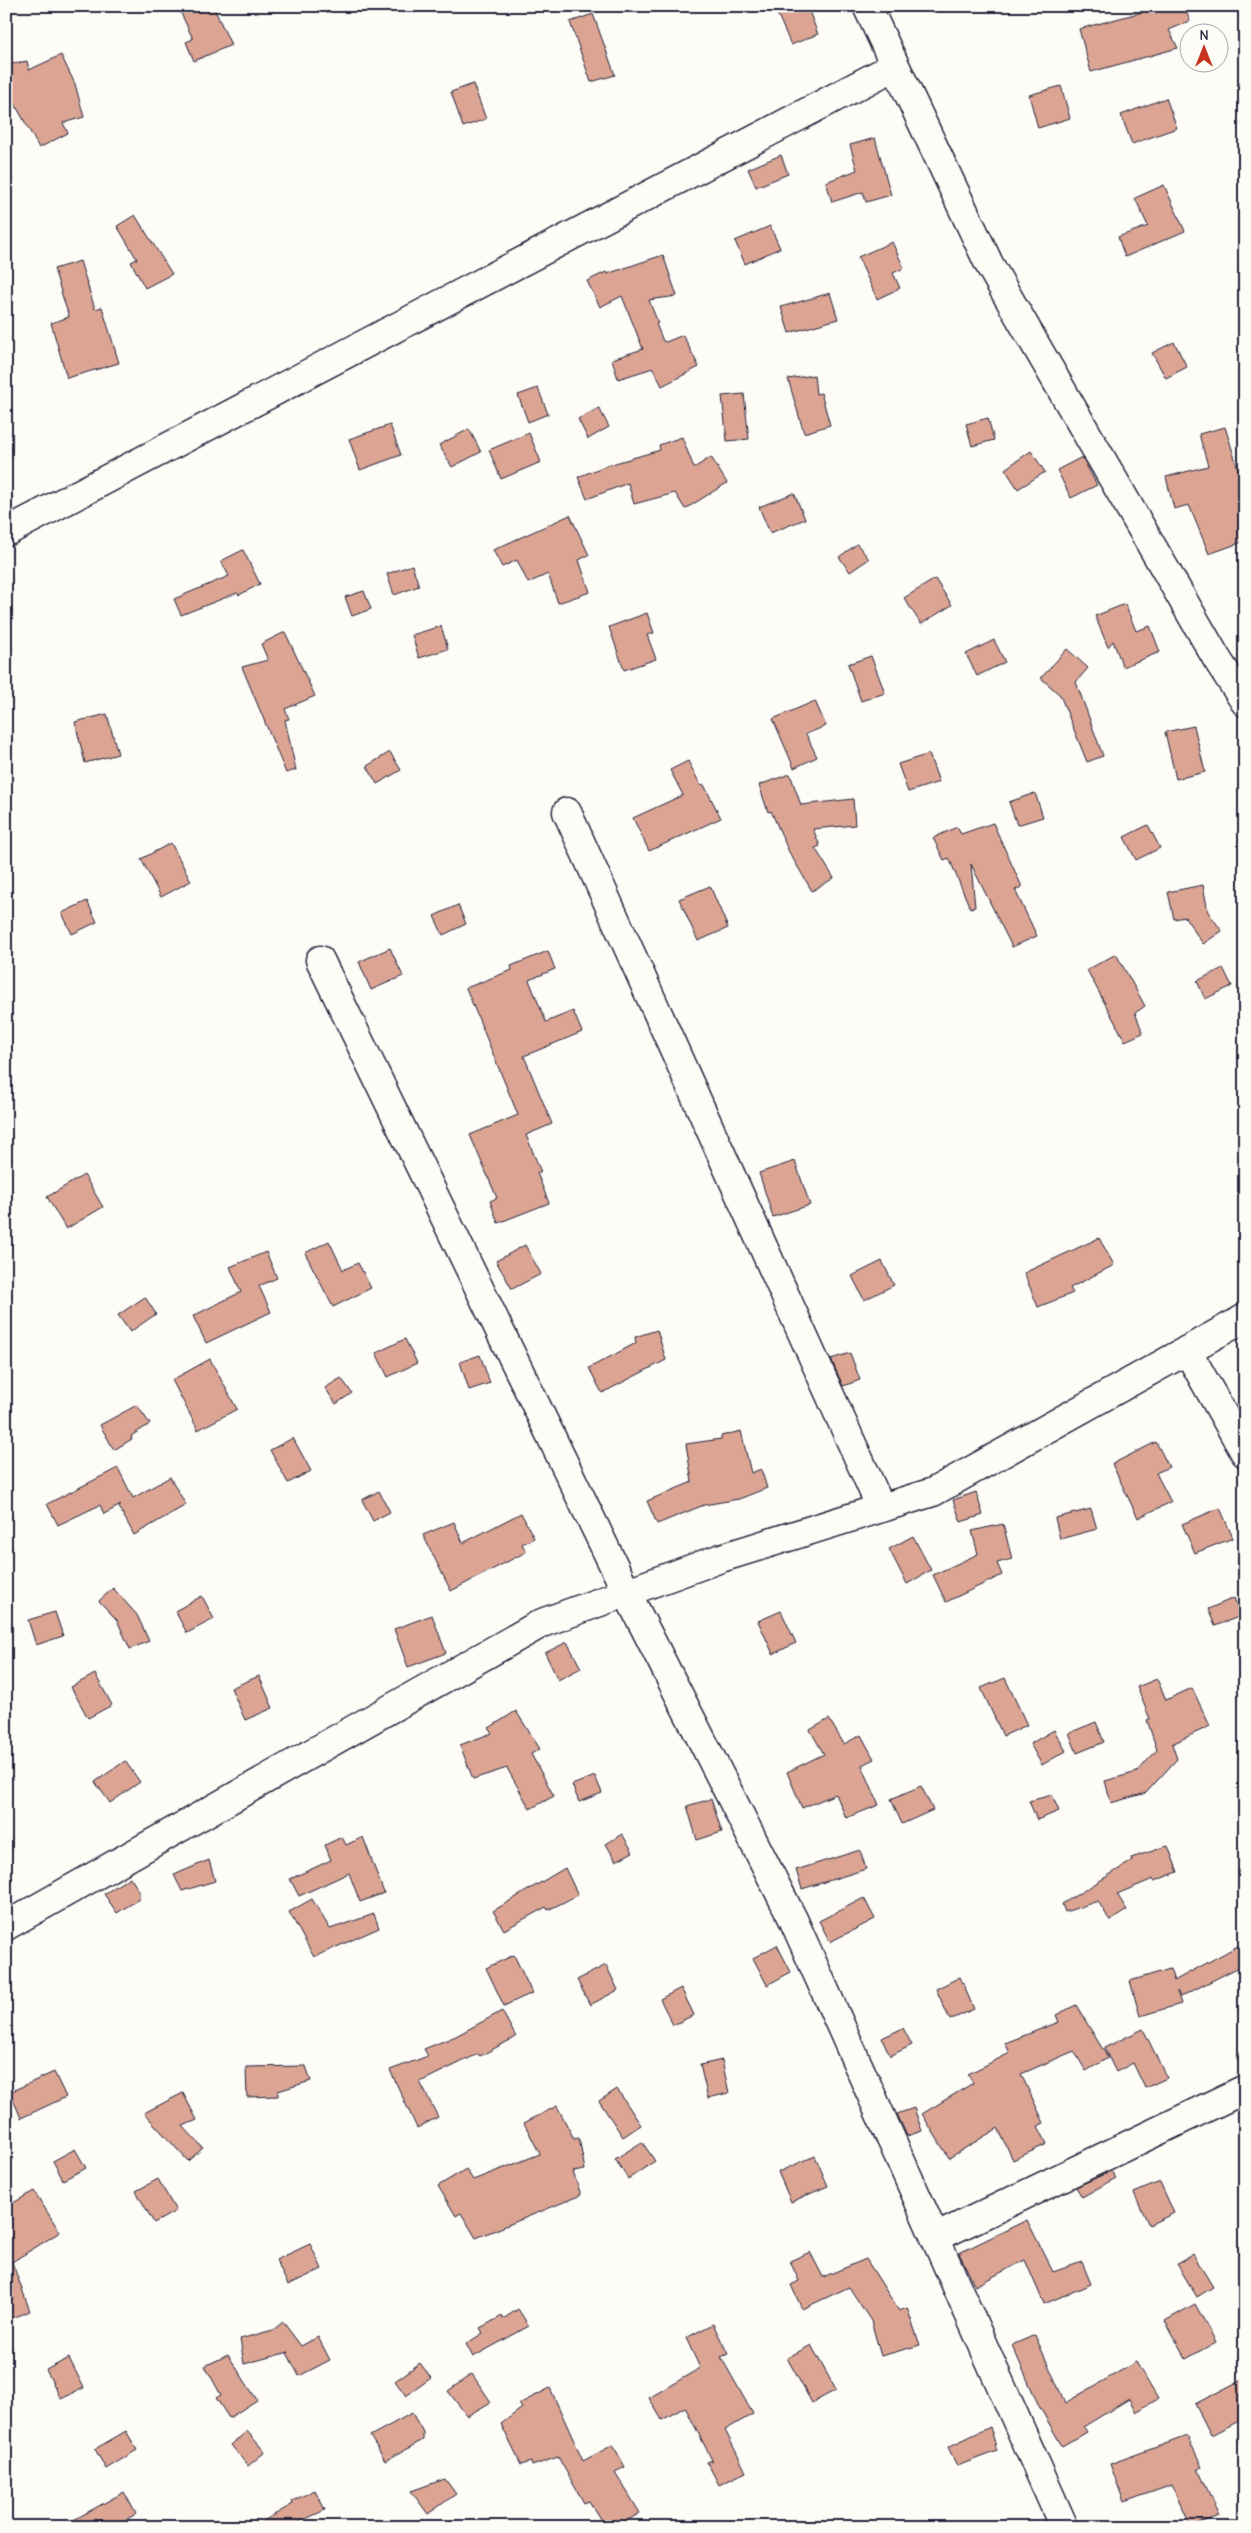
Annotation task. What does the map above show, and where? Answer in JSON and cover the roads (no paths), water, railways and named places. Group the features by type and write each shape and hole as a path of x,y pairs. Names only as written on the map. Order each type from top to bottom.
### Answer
{"street":[{"path":"867,6 989,264 1217,659 1245,702"},
{"path":"6,532 895,66"},
{"path":"567,812 881,1508"},
{"path":"320,960 626,1592 793,1919 1064,2527"},
{"path":"6,1926 542,1623 721,1558 933,1492 1245,1318"},
{"path":"1187,1350 1245,1453"},
{"path":"935,2238 1245,2089"}]}
